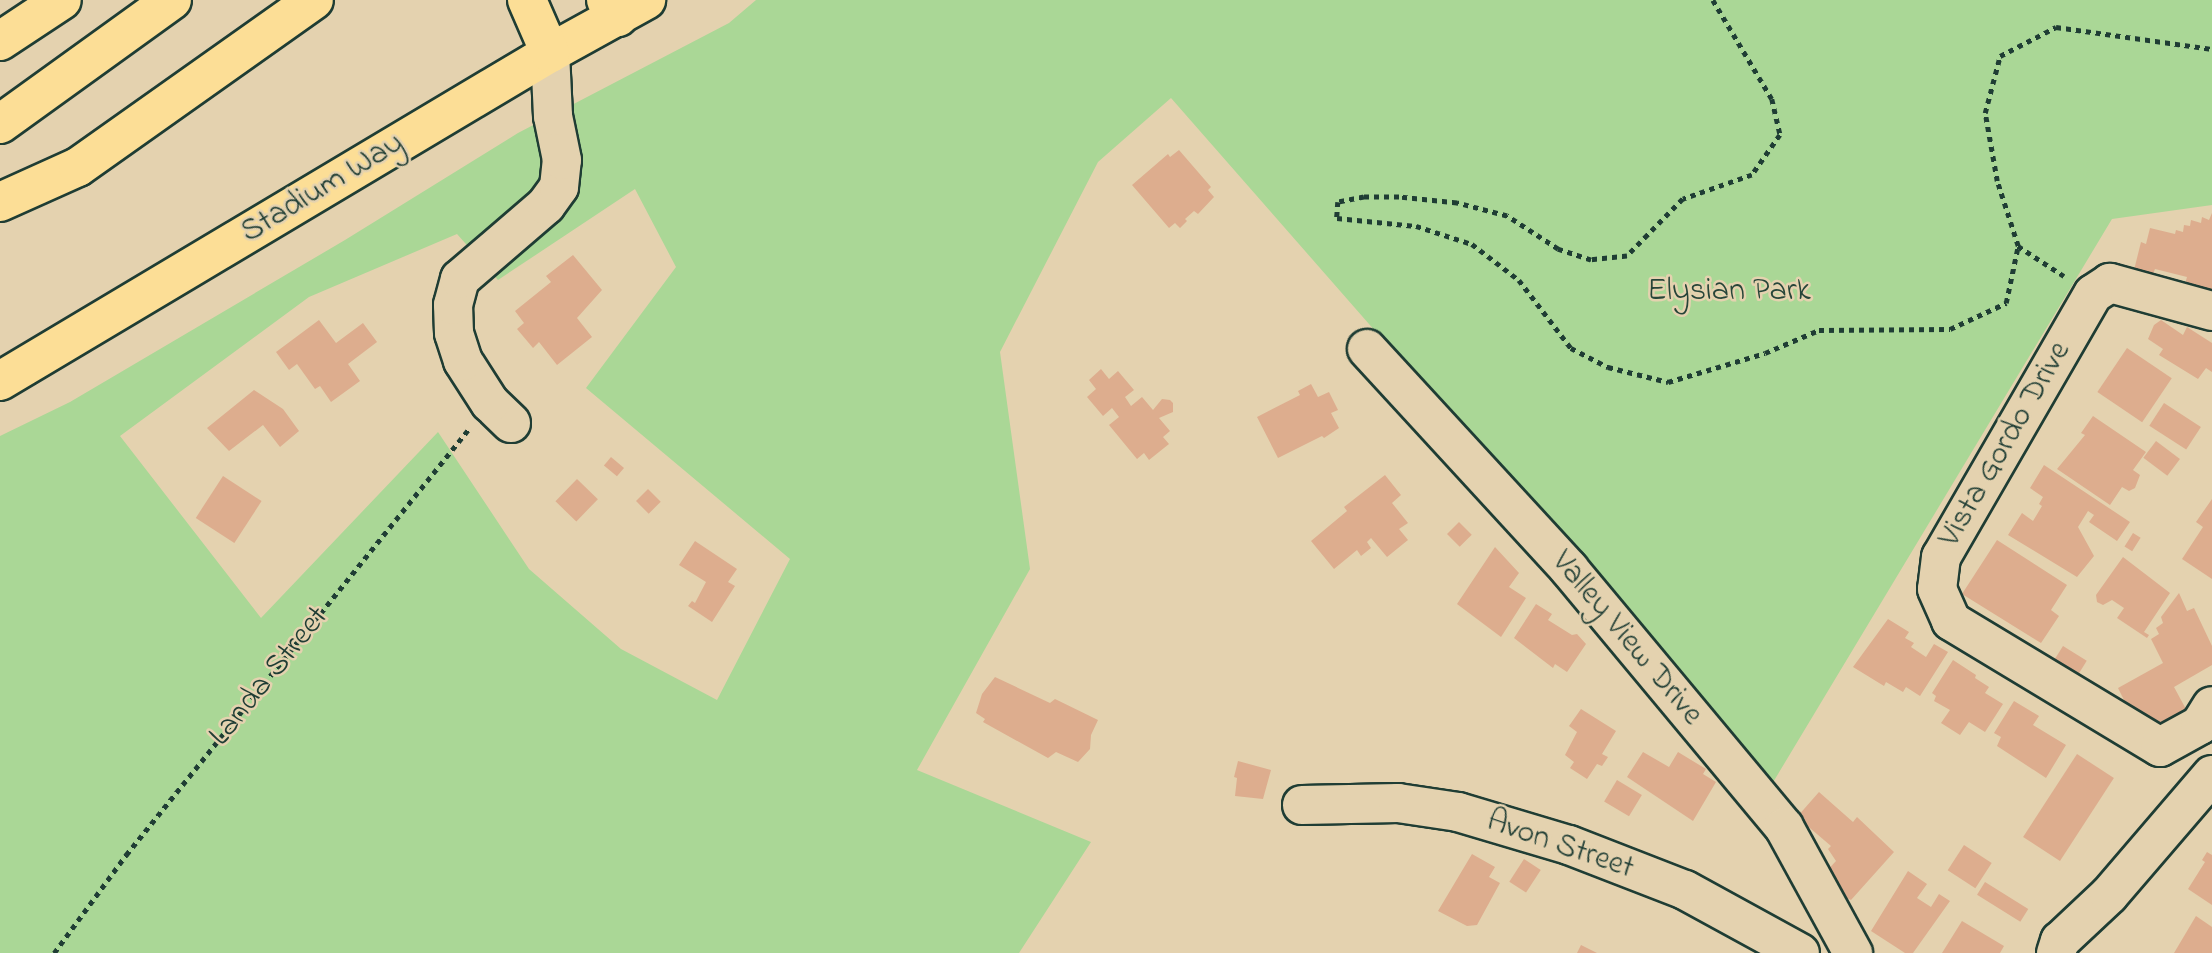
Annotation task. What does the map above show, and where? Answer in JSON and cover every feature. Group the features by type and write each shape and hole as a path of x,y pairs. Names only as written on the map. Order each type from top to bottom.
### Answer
{"main road":[{"path":"0,41 62,0"},
{"path":"0,124 172,0"},
{"path":"0,202 78,167 314,0"},
{"path":"527,0 550,53"},
{"name":"Stadium Way","path":"0,381 550,53 624,6"}],"street":[{"path":"500,413 463,361 454,333 453,305 460,279 546,205 559,187 562,160 553,116 550,53"},
{"path":"2093,294 2110,283 2212,311"},
{"name":"Vista Gordo Drive","path":"2093,294 1941,557 1937,589 1951,621 2160,747 2200,725 2212,706"},
{"name":"Valley View Drive","path":"1367,349 1569,569 1784,827 1849,941 1853,953"},
{"path":"2056,953 2060,942 2109,895 2212,775"},
{"name":"Avon Street","path":"1302,805 1398,803 1458,812 1569,845 1685,890 1800,953"}],"path":[{"path":"1713,0 1772,99 1780,135 1752,175 1683,199 1627,256 1591,260 1558,249 1507,216 1457,203 1399,197 1364,197 1338,202 1337,218 1416,226 1472,244 1519,280 1571,348 1608,368 1668,382 1765,353 1819,330 1950,329 2006,303 2018,246 1997,181 1984,113 2000,56 2056,27 2212,49"},
{"path":"2018,246 2093,294"},
{"name":"Landa Street","path":"54,953 126,855 500,413"}],"green space":[{"name":"Elysian Park","path":"756,0 2212,0 2212,205 2112,219 1772,784 1171,98 1098,162 1000,352 1030,569 917,770 1091,842 1019,953 0,953 0,436 70,402 345,240 518,133 729,23","holes":["635,189 676,267 586,388 790,559 717,700 621,649 529,569 438,432 261,618 120,436 309,297 457,234 498,280"]}],"building":[{"path":"1179,150 1211,187 1208,190 1214,197 1198,214 1194,211 1185,219 1187,221 1180,228 1175,223 1169,228 1132,185 1168,154 1170,157"},
{"path":"2212,213 2212,290 2185,284 2187,277 2155,269 2153,274 2134,270 2141,242 2146,244 2150,228 2175,234 2176,230 2183,232 2184,225 2190,226 2191,220 2201,223 2202,217 2209,220"},
{"path":"573,255 602,290 577,318 592,337 557,365 539,342 533,348 517,329 524,323 515,311 551,282 546,276"},
{"path":"319,320 336,343 363,323 377,342 348,364 360,381 331,402 320,386 315,389 297,364 289,370 276,352"},
{"path":"2161,320 2183,335 2187,327 2212,343 2212,372 2206,368 2198,379 2159,355 2163,349 2148,339 2154,325"},
{"path":"2127,348 2172,378 2142,422 2097,392"},
{"path":"1101,369 1109,379 1118,371 1134,390 1125,397 1131,406 1142,397 1153,410 1162,399 1173,403 1173,412 1159,418 1170,431 1163,437 1169,444 1149,460 1144,453 1137,459 1109,425 1119,417 1112,408 1103,416 1087,397 1096,389 1089,380"},
{"path":"1311,384 1318,397 1329,392 1338,410 1331,413 1339,428 1324,438 1322,436 1278,458 1257,417 1300,395 1298,391"},
{"path":"254,390 283,409 299,431 280,447 263,425 229,451 207,428"},
{"path":"2164,403 2201,427 2186,450 2149,426"},
{"path":"2093,416 2146,452 2133,470 2140,475 2135,488 2129,491 2122,487 2110,505 2057,469 2085,435 2081,433"},
{"path":"2156,441 2180,459 2167,476 2143,458"},
{"path":"611,457 624,468 617,476 604,465"},
{"path":"2044,465 2130,522 2117,541 2089,522 2094,515 2088,511 2078,527 2094,556 2077,577 2008,535 2022,513 2033,521 2042,506 2039,504 2043,497 2030,488"},
{"path":"1385,475 1401,495 1392,503 1408,523 1399,529 1408,540 1387,557 1371,538 1367,542 1371,548 1361,556 1357,550 1334,569 1311,541 1347,511 1344,507"},
{"path":"223,476 262,501 234,543 196,518"},
{"path":"577,479 598,499 576,521 555,501"},
{"path":"648,489 661,502 649,514 636,501"},
{"path":"2212,499 2212,579 2182,559 2203,527 2196,522"},
{"path":"1459,522 1472,535 1460,547 1447,534"},
{"path":"2133,533 2141,538 2132,551 2125,547"},
{"path":"1997,540 2067,585 2051,610 2059,616 2041,643 1962,594"},
{"path":"695,541 737,569 728,582 735,586 712,622 688,606 692,601 695,603 706,582 679,565"},
{"path":"1495,547 1519,573 1509,587 1526,598 1501,637 1457,604"},
{"path":"2123,557 2170,593 2144,632 2149,635 2147,638 2117,618 2124,608 2112,600 2103,605 2097,602 2096,595"},
{"path":"2179,593 2187,611 2194,608 2212,646 2212,665 2174,687 2187,711 2141,734 2118,688 2163,663 2151,639 2159,634 2156,628 2163,623 2161,617"},
{"path":"1536,604 1552,614 1548,620 1572,635 1577,634 1586,644 1567,672 1555,664 1553,668 1514,638"},
{"path":"1888,619 1909,632 1905,638 1914,643 1911,647 1926,657 1934,644 1948,652 1920,696 1906,687 1903,692 1886,682 1884,686 1853,667"},
{"path":"2063,646 2087,661 2071,685 2048,671"},
{"path":"1953,660 1976,675 1975,678 1989,687 1985,693 2003,704 1985,732 1969,722 1960,735 1941,723 1950,710 1934,701 1936,696 1932,693"},
{"path":"995,677 1050,703 1055,699 1098,720 1091,735 1090,749 1078,762 1056,752 1048,758 983,722 985,719 976,713 982,694"},
{"path":"2014,701 2039,716 2033,725 2066,745 2046,778 1997,746 2001,737 1994,733"},
{"path":"1581,709 1616,731 1602,754 1608,757 1602,766 1597,764 1587,779 1570,768 1574,762 1565,755 1577,732 1569,726"},
{"path":"1643,752 1669,767 1678,752 1706,769 1703,774 1716,782 1693,821 1627,777"},
{"path":"2077,754 2114,778 2060,861 2023,837"},
{"path":"1238,761 1271,770 1263,799 1235,796 1237,778 1234,777"},
{"path":"1617,780 1642,795 1629,816 1604,801"},
{"path":"1819,792 1853,822 1857,817 1894,852 1851,900 1834,892 1823,875 1836,861 1828,849 1831,846 1797,817"},
{"path":"1964,845 1992,863 1975,888 1948,870"},
{"path":"2207,852 2212,855 2212,905 2188,889 2205,862 2202,860"},
{"path":"1472,854 1495,867 1489,877 1500,883 1477,925 1467,926 1438,911"},
{"path":"1524,859 1541,870 1526,893 1509,882"},
{"path":"1908,871 1927,884 1917,898 1931,907 1939,894 1950,901 1913,953 1905,953 1871,931"},
{"path":"1985,882 2028,909 2020,922 1977,895"},
{"path":"2196,916 2212,927 2212,953 2174,953"},
{"path":"1962,921 2004,946 2000,953 1942,953"},
{"path":"1581,945 1597,953 1577,953"}]}
